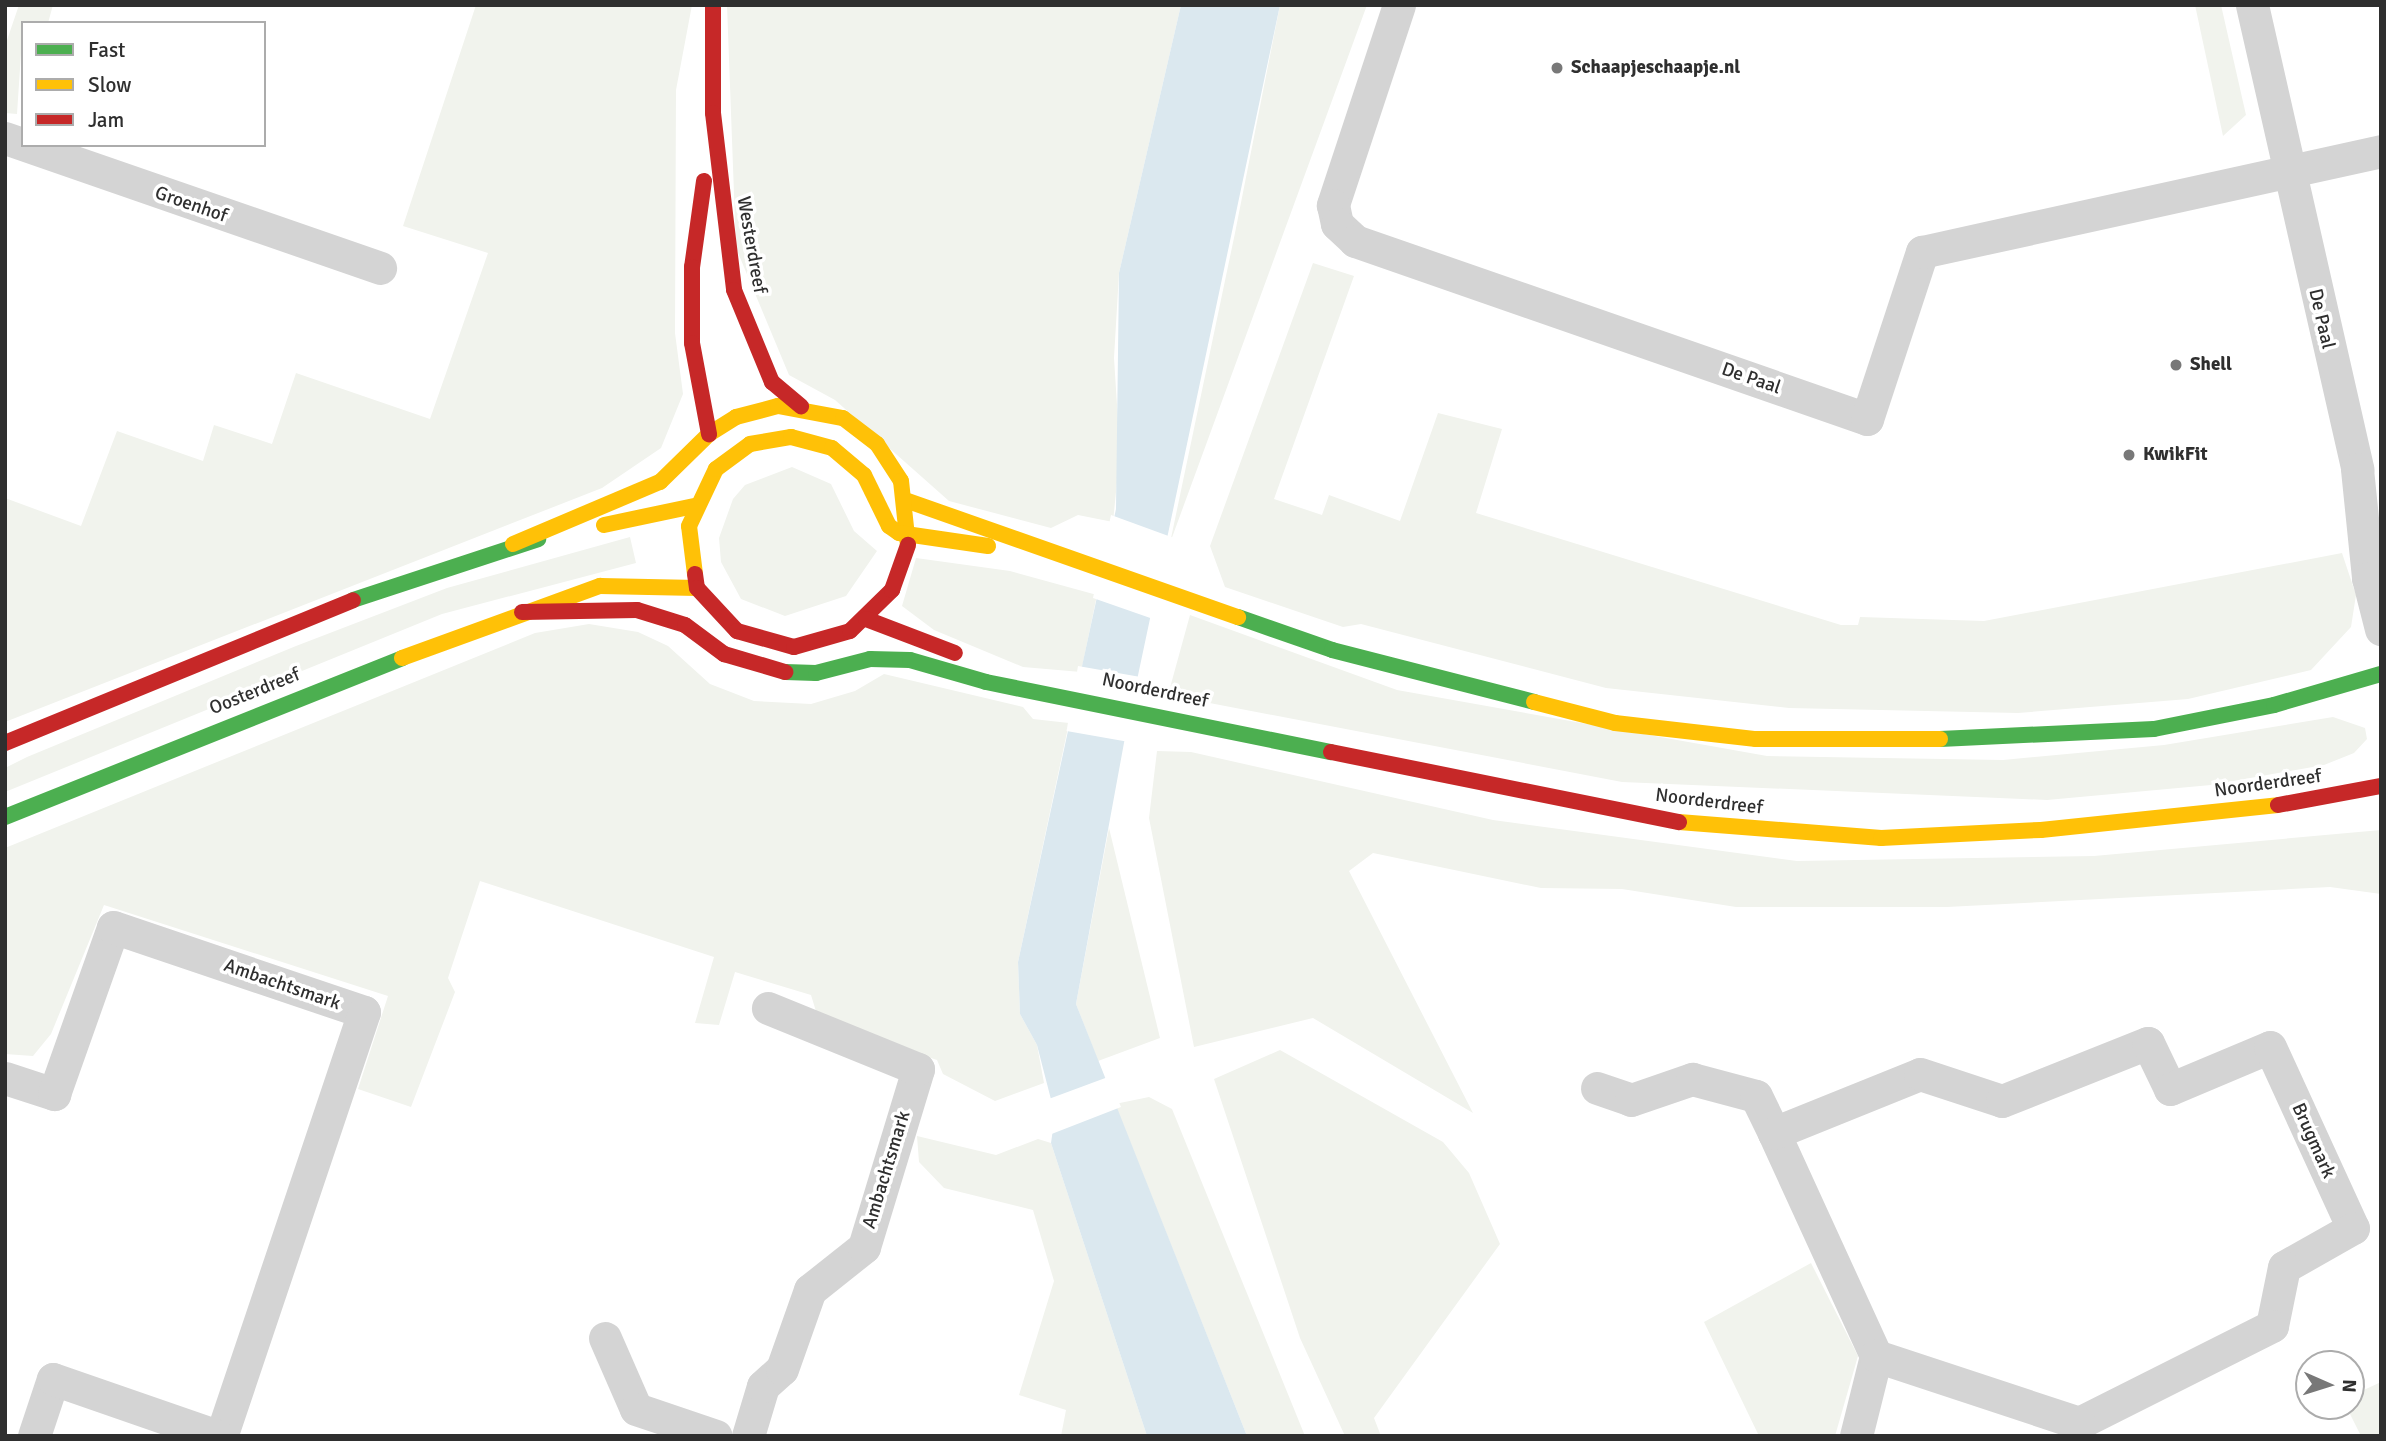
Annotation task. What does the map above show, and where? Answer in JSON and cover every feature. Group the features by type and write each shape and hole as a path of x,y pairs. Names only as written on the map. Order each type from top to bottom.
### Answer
{"main road":[{"name":"Westerdreef","path":"713,5 713,113 734,290 772,382 801,406"},
{"name":"Westerdreef","path":"709,434 692,342 692,267 713,113"},
{"name":"Westerdreef","path":"692,267 710,325"},
{"path":"5,743 345,603 513,544 680,468 734,410 801,406 861,430 891,461 908,501 911,536 892,590 866,619 813,645 774,645 721,619 697,588 687,547 694,506 731,455 770,438 832,448 864,475 889,526 911,536 1077,556"},
{"path":"731,455 734,410"},
{"path":"908,501 1198,598 1332,650 1450,684 1615,723 1756,739 1905,741 2154,729 2273,705 2381,674"},
{"path":"513,544 694,506"},
{"name":"Oosterdreef","path":"5,817 522,612 600,586 681,583 697,588"},
{"name":"Oosterdreef","path":"522,612 637,610 685,625 705,639 768,672 816,673 870,659"},
{"name":"Noorderdreef","path":"866,619 1041,690"},
{"name":"Noorderdreef","path":"870,659 910,660 1041,690 1166,714 1377,764 1705,827 1867,837 2167,819 2381,786"}],"street":[{"name":"De Paal","path":"1399,5 1333,205 1337,224 1354,241 1867,419 1922,252 2288,169 2381,151"},
{"name":"De Paal","path":"2252,5 2357,469 2368,578 2381,629"},
{"name":"Groenhof","path":"31,147 380,268"},
{"name":"De Paal","path":"2357,469 2381,495"},
{"name":"Ambachtsmark","path":"5,1078 54,1094 113,927 364,1012 220,1436 53,1379 34,1436"},
{"name":"Ambachtsmark","path":"748,1436 763,1386 782,1369 810,1290 864,1247 918,1069 768,1008"},
{"name":"Brugmark","path":"1774,1133 1920,1074 2002,1101 2147,1043 2170,1088 2270,1047 2353,1228 2284,1267 2272,1326 2079,1423 1876,1356"},
{"path":"1597,1088 1631,1100 1692,1079 1756,1096 1876,1356 1856,1436"},
{"path":"605,1338 636,1409 716,1436"}],"shaded area":[{"path":"19,5 53,5 49,21 21,21 17,114 5,113 5,46"},
{"path":"476,5 692,5 676,90 675,333 683,394 661,448 602,488 5,722 5,498 81,526 117,431 203,461 214,425 272,444 296,373 430,419 488,253 403,226"},
{"path":"727,5 1181,5 1119,273 1114,358 1120,452 1113,522 1078,515 1051,528 949,501 835,400 789,375 736,248"},
{"path":"1181,5 1280,5 1126,732 1076,1004 1247,1436 1147,1436 1051,1143 1055,1115 1037,1045 1020,1014 1018,962 1116,509 1119,273"},
{"path":"1280,5 1367,5 1170,543 1235,233"},
{"path":"2195,5 2221,5 2246,115 2223,136"},
{"path":"1313,263 1354,276 1274,499 1322,515 1329,495 1400,521 1438,413 1502,429 1476,513 1841,625 1858,625 1860,617 1984,621 2342,553 2356,595 2351,627 2311,670 2188,699 2018,713 1789,708 1606,688 1361,624 1343,627 1225,587 1210,546"},
{"path":"792,467 831,484 854,531 877,551 846,596 785,616 741,599 721,562 719,538 733,499 745,485"},
{"path":"630,537 636,563 442,614 5,792 5,768 296,646 447,588"},
{"path":"916,558 1010,571 1097,595 1081,672 1023,667 934,630 902,606"},
{"path":"1190,615 1397,690 1767,756 2003,760 2164,745 2333,717 2365,728 2367,739 2354,753 2324,765 2211,785 2047,800 1622,782 1168,695"},
{"path":"589,624 638,632 668,646 710,684 754,701 811,704 855,691 884,674 1023,707 1033,719 1069,723 1018,962 1020,1014 1037,1045 1044,1083 995,1101 943,1074 937,1060 819,1021 811,995 735,972 719,1025 695,1023 714,957 480,881 448,978 455,992 411,1107 358,1089 388,996 104,905 51,1034 33,1056 5,1054 5,848 535,633"},
{"path":"1157,751 1191,752 1493,820 1797,861 2094,856 2381,830 2381,894 2330,887 1947,907 1736,907 1622,889 1541,888 1373,853 1349,871 1473,1113 1313,1018 1194,1047 1149,818"},
{"path":"1109,828 1160,1038 1098,1061 1076,1004"},
{"path":"1280,1050 1443,1142 1469,1173 1500,1244 1374,1418 1381,1436 1345,1436 1300,1338 1214,1079"},
{"path":"1149,1097 1172,1109 1305,1436 1247,1436 1115,1104"},
{"path":"917,1136 996,1155 1038,1139 1051,1143 1147,1436 1061,1436 1066,1410 1019,1395 1054,1281 1033,1210 944,1188 919,1162"},
{"path":"1811,1263 1858,1356 1835,1436 1759,1436 1704,1322"},
{"path":"2381,1382 2381,1434 2361,1436 2353,1420 2365,1420 2365,1389"}],"pier":[{"path":"1111,515 1174,538 1156,620 1093,598"},
{"path":"1078,666 1142,677 1131,742 1067,731"},
{"path":"1108,1077 1121,1107 1049,1135 1046,1100"}],"traffic: fast":[{"path":"353,600 538,539"},
{"path":"1238,617 1332,650 1534,702"},
{"path":"5,817 402,658"},
{"path":"785,672 816,673 870,659 910,660 986,682 1331,752"},
{"path":"1940,739 2154,729 2274,705 2381,674"}],"traffic: slow":[{"path":"513,544 660,482 709,434 736,417 778,406 843,418 877,444 901,481 908,545"},
{"path":"695,574 689,526 716,469 750,444 791,437 832,448 864,475 889,526 899,533 988,546"},
{"path":"908,501 1238,617"},
{"path":"604,525 694,506"},
{"path":"402,658 600,586 697,588"},
{"path":"1534,702 1615,723 1756,739 1940,739"},
{"path":"1679,822 1881,838 2041,830 2278,805"}],"traffic: jam":[{"path":"713,5 713,113 734,290 772,382 801,406"},
{"path":"704,181 692,267 692,343 709,434"},
{"path":"695,574 697,588 737,631 794,647 850,631 892,590 908,545"},
{"path":"5,743 353,600"},
{"path":"522,612 637,610 685,625 724,654 785,672"},
{"path":"866,619 955,653"},
{"path":"1331,752 1679,822"},
{"path":"2278,805 2381,786"}],"place":[{"name":"Schaapjeschaapje.nl","path":"1557,68"},
{"name":"Shell","path":"2176,365"},
{"name":"KwikFit","path":"2129,455"}]}
